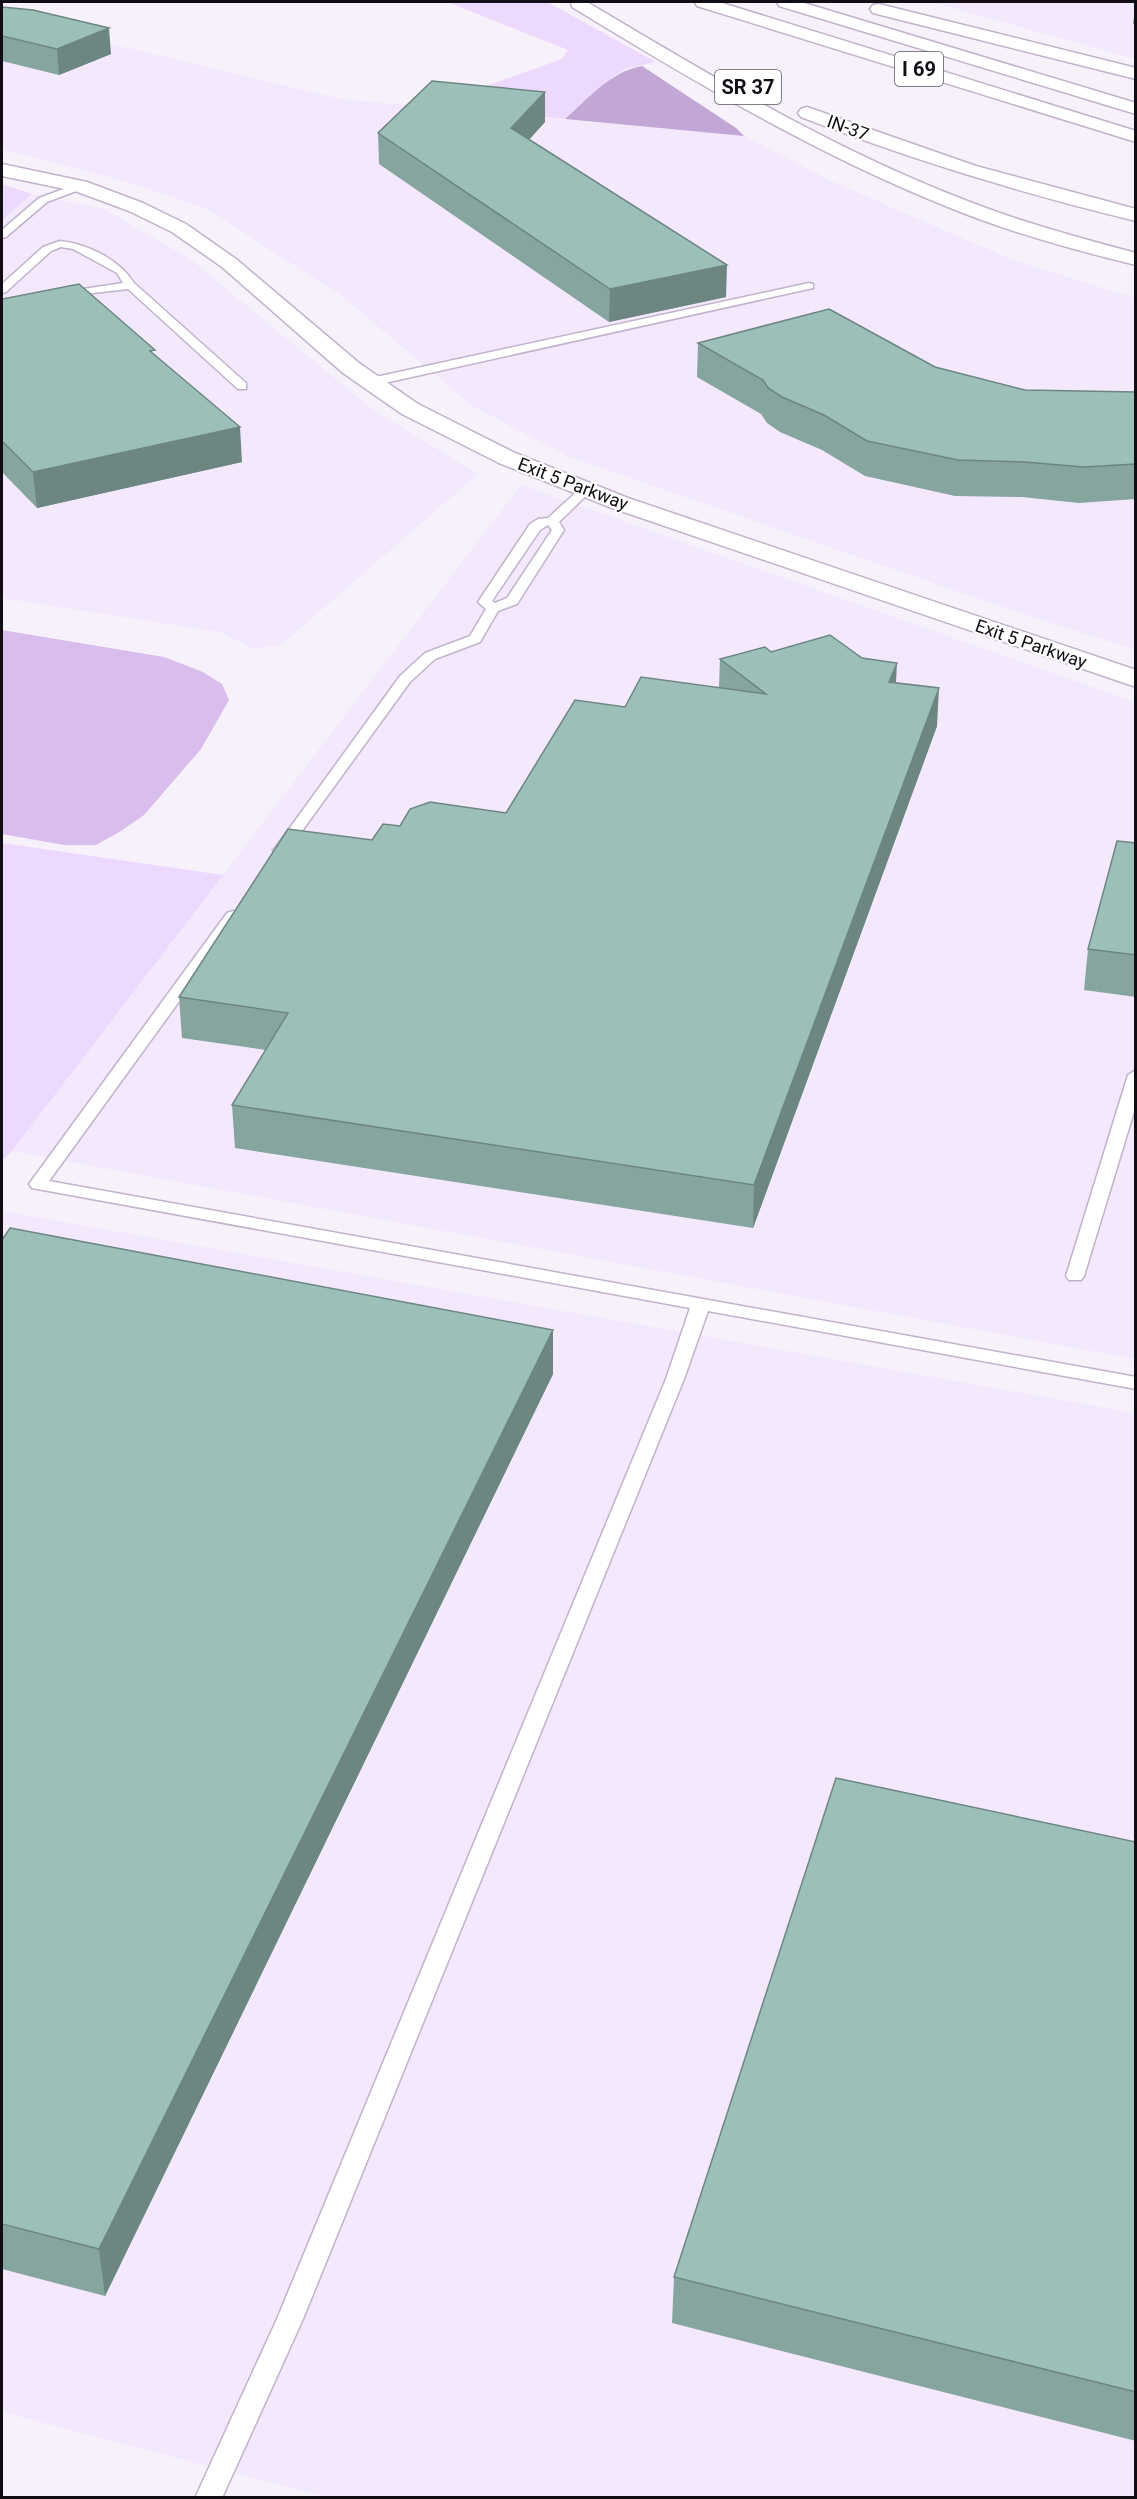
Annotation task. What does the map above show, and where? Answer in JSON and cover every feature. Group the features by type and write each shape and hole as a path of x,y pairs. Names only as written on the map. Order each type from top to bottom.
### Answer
{"main road":[{"name":"IN-37","path":"577,2 785,103 861,133 978,172 1136,214"},
{"path":"577,2 697,75 867,164 963,206 1136,259"},
{"name":"I 69","path":"703,2 1136,137"},
{"name":"I 69","path":"785,2 1136,109"},
{"path":"1136,74 867,6 950,34 1136,90"},
{"name":"Exit 5 Parkway","path":"2,162 58,175 73,184 160,218 201,241 370,382 410,409 507,458 586,490 1136,679"},
{"name":"Exit 5 Parkway","path":"2,170 45,181 73,184"}],"lane":[{"path":"2,235 43,200 73,184"},
{"path":"2,290 47,249 60,244 76,246 121,271 130,285 242,386"},
{"path":"51,298 74,292 130,285"},
{"path":"370,382 809,286"},
{"path":"493,608 485,602 535,527 543,522 552,521 586,490"},
{"path":"273,860 405,679 430,656 475,639 493,608 512,601 558,530 552,521"},
{"path":"239,908 38,1184 1136,1383"},
{"path":"1075,1276 1136,1075"},
{"path":"208,2498 290,2319 675,1379 700,1304"}],"shaded area":[{"path":"447,2 547,2 656,62 628,68 615,75 565,119 417,104 475,90 562,59 568,50"},
{"path":"931,2 1135,2 1135,59"},
{"path":"2,23 124,47 341,99 744,136 831,181 1013,260 1135,298 1135,650 985,601 570,457 472,406 342,296 207,209 131,183 2,149"},
{"path":"642,66 736,128 744,136 565,119 610,80"},
{"path":"2,184 32,194 2,220"},
{"path":"32,194 104,209 190,259 372,409 478,474 281,645 253,648 219,632 2,598 2,220"},
{"path":"521,485 1135,702 1135,1359 12,1151"},
{"path":"2,630 164,657 203,672 222,684 229,700 201,749 144,815 121,831 96,845 64,845 2,834"},
{"path":"2,843 223,875 2,1161"},
{"path":"2,1211 1135,1413 1135,2497 326,2497 2,2412"}],"building":[{"path":"2,7 33,10 109,28 57,49 2,36"},
{"path":"432,81 545,92 511,128 727,265 610,289 378,133"},
{"path":"79,284 155,350 150,351 240,427 33,472 2,441 2,299"},
{"path":"829,309 935,367 1025,390 1136,392 1136,464 1083,467 958,460 867,441 824,415 782,397 768,388 763,380 698,343"},
{"path":"830,635 862,658 897,663 889,682 939,688 754,1185 232,1105 288,1013 179,997 288,829 372,840 383,824 400,826 410,809 430,802 506,813 575,700 625,707 641,677 766,694 720,659 765,647 771,652"},
{"path":"1117,841 1136,843 1136,955 1088,949"},
{"path":"10,1228 553,1330 99,2249 2,2224 2,1240"},
{"path":"836,1778 1136,1842 1136,2392 674,2277"}]}
